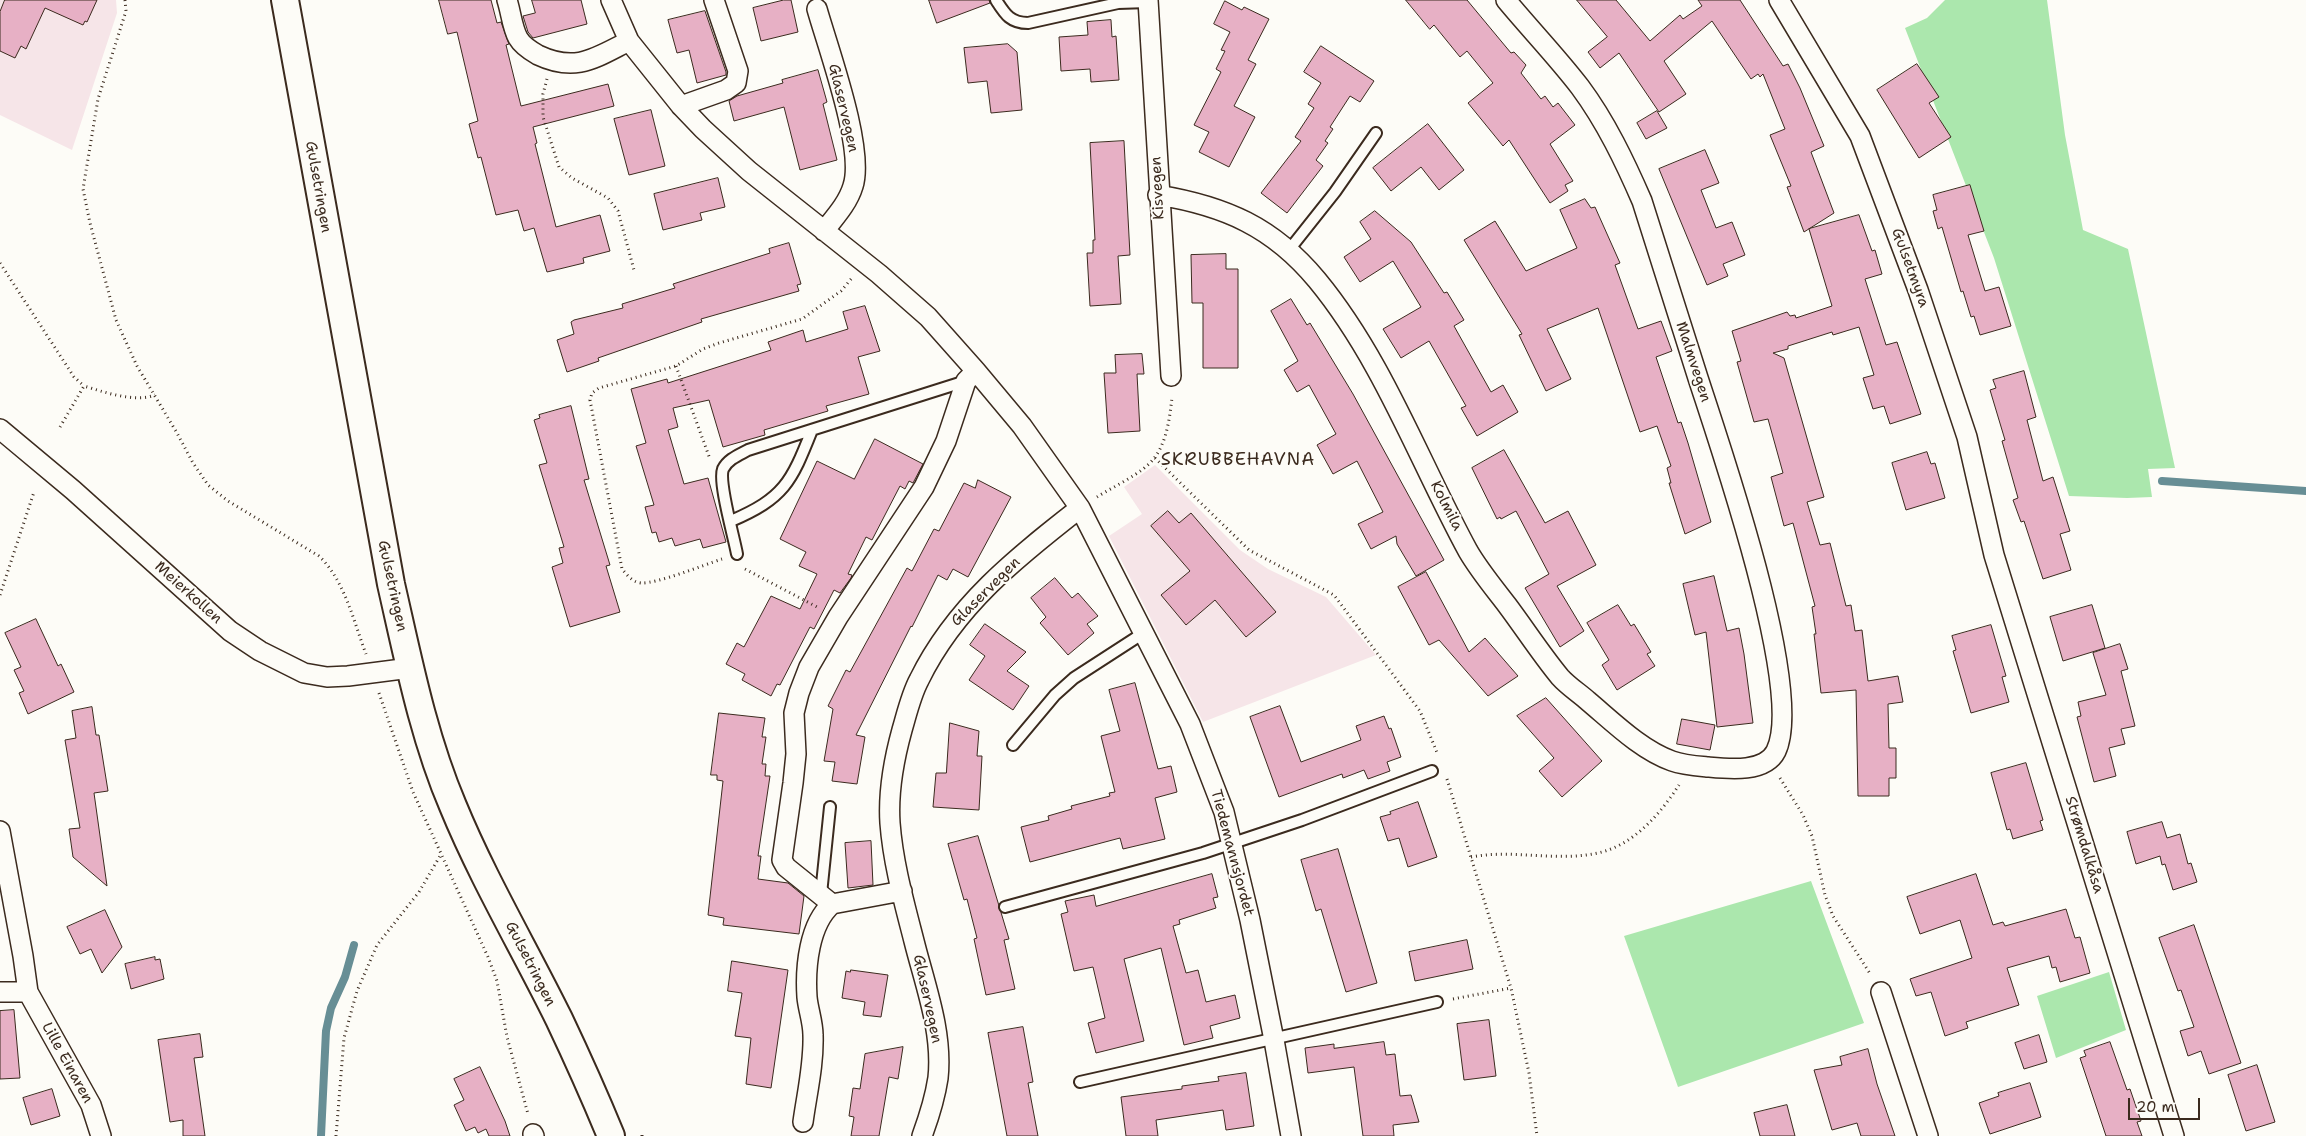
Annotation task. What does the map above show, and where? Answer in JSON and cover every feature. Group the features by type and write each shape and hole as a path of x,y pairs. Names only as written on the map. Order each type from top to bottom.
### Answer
{"street":[{"name":"Gulsetringen","path":"285,0 391,584 410,668 433,750 452,805 559,1019 612,1136"},
{"path":"508,0 518,38 531,51 552,61 573,65 594,58 630,41"},
{"path":"611,0 630,41 681,106 702,129 749,171 865,262 928,317 971,376 1022,426 1080,508"},
{"path":"681,106 726,90 736,84 738,71 714,0"},
{"name":"Malmvegen","path":"1506,0 1580,87 1591,103 1624,161 1642,201 1730,477 1756,566 1781,688 1780,740 1769,761"},
{"name":"Gulsetmyra","path":"1780,0 1860,136 1918,290 1966,437 1994,555"},
{"name":"Kisvegen","path":"1148,1 1158,196 1171,376"},
{"name":"Glaservegen","path":"817,8 844,102 856,172 853,187 841,210 824,231"},
{"name":"Kolmila","path":"1158,196 1190,200 1221,209 1254,226 1288,250 1318,281 1348,324 1387,390 1470,555 1562,679 1650,750 1673,762 1720,768 1743,768 1769,761"},
{"path":"902,891 826,899 786,867 782,860 796,754 794,713 809,667 838,617 924,487 946,441 971,376"},
{"name":"Meierkollen","path":"0,429 72,490 230,631 260,651 304,673 327,677 410,668"},
{"name":"Glaservegen","path":"922,1136 932,1105 938,1077 938,1048 933,1019 893,856 890,790 896,751 918,682 936,648 955,620 984,589 1080,508"},
{"name":"Tiedemannsjordet","path":"1080,508 1142,634 1190,724 1224,812 1250,920 1291,1136"},
{"name":"Strømdalkåsa","path":"1994,555 2174,1136"},
{"name":"Lille Einaren","path":"0,831 22,947 28,992 87,1097 101,1136"},
{"path":"803,1122 813,1053 813,1033 807,997 808,964 814,936 826,899"},
{"path":"0,992 28,992"},
{"path":"1881,992 1928,1136"}],"lane":[{"path":"996,0 1007,17 1017,23 1028,23 1118,3 1148,1"},
{"path":"1288,250 1335,192 1376,133"},
{"path":"737,554 722,483 723,470 730,460 748,450 971,376"},
{"path":"731,521 755,511 775,498 789,480 812,430"},
{"path":"1013,745 1055,696 1074,678 1142,634"},
{"path":"1005,906 1193,856 1231,844 1432,771"},
{"path":"826,899 830,807"},
{"path":"1080,1082 1437,1002"}],"path":[{"path":"125,0 126,11 98,99 83,189 90,223 116,320 138,366 192,464 208,485 228,501 319,556 330,566 340,583 362,643"},
{"path":"552,61 543,94 543,117 559,167 572,178 608,198 618,211 634,270"},
{"path":"838,617 747,571 740,565 737,554 671,576 641,583 627,576 622,568 590,400 592,393 600,388 676,366 703,349 802,319 841,291 865,262"},
{"path":"0,263 74,377 84,386 105,392 146,399 155,395"},
{"path":"676,366 707,456 723,470"},
{"path":"1080,508 1137,473 1155,458 1170,416 1171,376"},
{"path":"60,427 84,386"},
{"path":"0,595 34,492"},
{"path":"384,705 412,792 488,957 497,981 518,1081 534,1135"},
{"path":"1769,761 1803,815 1812,836 1825,895 1834,916 1881,992"},
{"path":"1471,857 1488,854 1589,854 1598,853 1619,845 1642,830 1666,805 1690,765"},
{"path":"336,1136 344,1038 357,991 377,945 419,892 440,856"},
{"path":"1437,1002 1511,988"}],"shaded area":[{"path":"0,0 116,0 117,13 72,150 0,115"},
{"path":"1155,465 1240,550 1268,569 1326,597 1376,655 1203,722 1109,536 1142,514 1124,487"}],"green space":[{"path":"1945,0 2047,0 2065,135 2083,230 2128,249 2175,468 2148,469 2152,497 2069,496 1994,258 1905,28 1927,18"},
{"path":"1811,881 1864,1023 1678,1087 1624,936"},
{"path":"2109,972 2126,1030 2056,1058 2037,996"}],"building":[{"path":"5,0 97,0 87,22 85,21 83,25 45,8 26,49 21,46 15,58 0,51 0,12"},
{"path":"439,0 491,0 497,23 501,22 509,44 506,45 521,106 608,84 614,106 533,127 537,143 535,144 556,227 600,215 610,251 583,258 584,263 547,272 534,228 524,231 518,210 496,215 481,157 478,158 469,124 478,121 457,32 448,34"},
{"path":"532,0 581,0 587,24 533,38 528,32 523,16 535,13"},
{"path":"791,0 798,32 761,41 753,8"},
{"path":"929,0 989,0 990,3 937,23"},
{"path":"1406,0 1467,0 1511,53 1514,52 1526,65 1521,73 1541,99 1545,96 1553,107 1558,103 1575,125 1550,144 1573,181 1565,185 1568,191 1550,203 1509,140 1503,146 1468,103 1493,83 1467,51 1460,57 1434,25 1430,29"},
{"path":"1577,0 1616,0 1650,41 1680,15 1683,19 1702,6 1698,0 1740,0 1783,66 1788,64 1800,88 1824,146 1811,152 1834,213 1804,232 1787,187 1791,186 1770,135 1785,129 1763,74 1760,77 1758,74 1751,79 1712,21 1664,61 1686,94 1659,112 1619,53 1600,68 1588,52 1607,37"},
{"path":"1225,1 1242,10 1244,7 1269,19 1248,60 1256,64 1234,106 1255,117 1229,167 1199,152 1209,132 1194,125 1221,72 1216,69 1225,51 1221,50 1230,32 1214,24"},
{"path":"705,11 726,75 697,83 689,50 677,53 668,20"},
{"path":"1111,20 1112,37 1116,36 1119,80 1091,82 1090,69 1061,71 1059,37 1088,35 1087,22"},
{"path":"1008,44 1017,52 1022,110 991,113 987,81 968,83 964,48"},
{"path":"1321,46 1374,81 1360,102 1350,96 1330,127 1333,129 1325,141 1328,143 1316,160 1323,166 1287,213 1261,193 1301,141 1295,137 1314,108 1308,104 1321,83 1304,72"},
{"path":"1917,64 1939,97 1929,103 1951,137 1919,158 1877,90"},
{"path":"818,70 827,102 823,104 837,160 800,170 784,107 734,121 729,101 737,96 783,83 782,80"},
{"path":"651,110 665,166 629,175 614,119"},
{"path":"1657,111 1667,128 1646,139 1637,123"},
{"path":"1428,124 1464,170 1439,190 1421,167 1391,191 1373,168"},
{"path":"1124,141 1130,255 1118,256 1121,304 1090,306 1087,253 1093,253 1093,240 1095,240 1090,143"},
{"path":"1705,150 1719,183 1701,190 1716,228 1732,222 1745,255 1723,264 1728,276 1707,285 1659,169"},
{"path":"718,178 725,207 700,213 702,220 663,230 654,194"},
{"path":"1970,185 1984,231 1968,235 1985,291 1999,287 2011,326 1980,335 1974,316 1971,317 1963,291 1961,292 1942,227 1938,229 1933,211 1937,210 1933,195"},
{"path":"1585,199 1591,208 1595,207 1620,263 1615,265 1638,329 1661,321 1672,351 1656,357 1678,423 1681,422 1688,443 1711,522 1685,534 1669,483 1671,483 1667,468 1671,466 1657,426 1640,432 1598,308 1547,329 1571,379 1546,391 1519,335 1522,334 1464,240 1495,221 1526,271 1577,248 1560,210"},
{"path":"1375,211 1411,242 1444,293 1447,292 1464,320 1454,326 1491,392 1503,385 1518,412 1477,436 1461,408 1466,406 1429,341 1401,358 1383,329 1421,307 1393,261 1360,282 1344,257 1371,239 1360,222"},
{"path":"1859,215 1872,251 1875,250 1882,274 1865,279 1886,345 1897,342 1921,414 1890,424 1884,406 1873,409 1863,378 1874,375 1859,327 1833,335 1832,332 1788,346 1788,349 1773,353 1784,358 1824,497 1807,502 1820,545 1830,543 1846,606 1851,605 1855,631 1862,630 1868,681 1898,676 1903,702 1888,704 1889,748 1896,748 1896,778 1889,778 1889,796 1858,796 1856,690 1821,693 1812,607 1815,606 1793,523 1784,526 1771,477 1783,473 1768,419 1754,422 1737,362 1741,361 1732,331 1787,312 1790,316 1795,315 1796,318 1832,306 1809,229"},
{"path":"789,243 801,284 797,285 799,291 701,319 702,322 598,358 599,361 567,372 557,340 574,334 571,322 574,320 623,308 622,304 675,288 673,284 770,253 769,249"},
{"path":"1226,254 1226,269 1238,269 1238,368 1203,368 1203,303 1192,303 1191,255"},
{"path":"1291,299 1307,325 1310,323 1353,394 1444,560 1416,576 1397,544 1396,536 1371,549 1358,524 1383,512 1357,461 1333,474 1317,445 1336,434 1309,385 1297,392 1284,370 1298,361 1271,311"},
{"path":"865,306 880,351 858,357 869,394 826,406 828,411 764,430 765,435 723,447 709,400 673,408 678,427 668,430 684,484 708,478 726,542 703,548 700,539 675,546 672,538 659,542 656,532 652,533 645,507 654,505 636,446 646,443 631,389 667,379 668,383 771,350 768,342 803,330 806,342 848,329 843,312"},
{"path":"1142,354 1144,374 1137,374 1140,431 1108,433 1104,373 1116,373 1115,355"},
{"path":"2024,371 2036,417 2027,420 2043,481 2053,477 2070,531 2060,534 2071,570 2043,579 2024,521 2021,522 2013,500 2018,498 2002,441 2005,440 1990,390 1996,388 1993,380"},
{"path":"571,406 589,479 584,480 610,565 606,566 620,612 570,627 552,567 563,563 559,548 564,547 539,465 547,463 534,420 540,418 539,415"},
{"path":"875,439 923,464 913,483 909,481 905,489 900,486 872,540 866,537 848,574 852,575 851,578 840,593 834,590 814,629 810,627 780,685 777,684 771,696 742,680 745,674 726,664 737,643 744,647 771,596 800,609 817,574 799,566 806,552 780,539 817,461 854,479"},
{"path":"1504,450 1545,523 1568,511 1596,565 1557,586 1584,631 1560,647 1525,588 1549,574 1516,511 1501,519 1500,517 1497,519 1472,468"},
{"path":"1927,452 1931,464 1935,463 1945,498 1906,510 1892,463"},
{"path":"978,480 1011,497 968,577 953,569 947,580 938,575 856,735 865,737 857,784 832,781 835,762 824,761 833,709 828,706 846,670 850,672 907,568 912,571 934,529 939,531 964,483 975,488"},
{"path":"1168,511 1179,523 1191,513 1276,612 1246,637 1215,600 1186,625 1161,595 1190,571 1151,526"},
{"path":"1426,572 1469,652 1485,638 1518,676 1488,696 1439,640 1429,645 1398,587"},
{"path":"1714,576 1727,631 1739,628 1753,723 1717,727 1706,632 1695,635 1683,584"},
{"path":"1055,578 1072,598 1078,593 1098,616 1087,624 1094,633 1068,655 1040,623 1046,617 1031,598"},
{"path":"1618,605 1631,626 1634,624 1651,652 1647,654 1655,666 1617,690 1602,665 1609,660 1587,623"},
{"path":"2092,605 2105,648 2063,661 2050,617"},
{"path":"36,619 58,666 61,664 74,692 28,714 19,693 24,691 14,670 21,667 5,633"},
{"path":"985,624 1026,652 1007,671 1029,686 1013,710 969,680 985,656 970,645"},
{"path":"1991,625 2006,676 2002,677 2009,702 1971,713 1953,651 1956,650 1952,636"},
{"path":"2120,644 2128,669 2121,671 2135,726 2121,729 2125,744 2109,748 2116,776 2094,782 2077,717 2081,716 2078,702 2106,695 2093,653"},
{"path":"1135,683 1158,769 1171,766 1177,792 1155,798 1165,839 1123,849 1120,838 1030,862 1021,827 1049,820 1048,816 1072,809 1071,806 1110,796 1109,793 1115,792 1101,736 1120,731 1109,690"},
{"path":"1546,698 1602,761 1562,797 1539,771 1554,758 1517,716"},
{"path":"1280,706 1301,762 1361,740 1356,726 1384,716 1389,729 1391,728 1401,757 1387,762 1390,771 1368,779 1364,770 1343,778 1342,774 1279,797 1250,717"},
{"path":"92,707 96,735 99,735 108,791 94,793 107,886 73,857 69,829 80,828 65,740 76,738 72,711"},
{"path":"719,713 765,718 762,737 766,737 762,764 766,764 765,776 770,776 758,856 761,856 758,879 788,883 804,896 799,934 723,925 724,918 708,915 723,781 717,780 717,775 711,775"},
{"path":"1682,719 1715,725 1710,750 1677,744"},
{"path":"950,723 979,731 977,756 982,756 979,810 933,807 936,773 946,773"},
{"path":"2026,763 2043,820 2040,821 2043,830 2013,839 2010,829 2007,830 1991,773"},
{"path":"1418,802 1437,857 1408,867 1399,838 1388,841 1380,817"},
{"path":"2162,822 2167,838 2180,834 2188,864 2191,863 2197,882 2173,890 2165,864 2162,865 2160,856 2136,864 2127,832"},
{"path":"978,836 1009,939 1004,940 1015,989 986,995 974,939 977,938 967,899 964,900 948,844"},
{"path":"871,841 873,885 848,888 845,843"},
{"path":"1338,849 1377,983 1346,992 1321,909 1316,911 1301,860"},
{"path":"1212,874 1218,897 1213,898 1216,908 1179,920 1180,924 1173,926 1186,973 1198,970 1206,1002 1235,995 1240,1018 1210,1026 1213,1038 1184,1045 1161,948 1124,959 1144,1041 1096,1053 1088,1023 1105,1018 1093,967 1074,971 1061,914 1068,912 1065,901 1094,895 1096,906"},
{"path":"1976,874 1993,925 2003,922 2005,926 2066,909 2075,938 2080,937 2090,973 2060,982 2056,967 2052,968 2049,956 2007,968 2019,1005 1966,1022 1968,1028 1945,1036 1931,992 1916,996 1910,979 1972,958 1960,920 1920,934 1907,897"},
{"path":"105,910 122,947 102,973 91,949 80,954 67,927"},
{"path":"2194,925 2241,1063 2209,1074 2201,1051 2188,1056 2180,1031 2194,1027 2181,990 2178,991 2159,938"},
{"path":"1467,940 1473,969 1415,981 1409,952"},
{"path":"155,957 155,960 160,959 164,979 131,989 125,964"},
{"path":"732,961 788,970 771,1088 746,1084 751,1038 735,1036 742,993 728,991"},
{"path":"851,970 888,975 881,1017 863,1015 865,1002 842,998 846,971 850,972"},
{"path":"14,1010 20,1078 0,1079 0,1011"},
{"path":"1489,1020 1496,1076 1464,1080 1457,1024"},
{"path":"1023,1027 1033,1082 1028,1083 1038,1136 1007,1136 988,1033"},
{"path":"200,1034 203,1057 194,1058 205,1136 183,1136 183,1120 170,1122 158,1040"},
{"path":"2039,1035 2047,1062 2024,1069 2015,1043"},
{"path":"1384,1042 1386,1055 1395,1054 1400,1096 1411,1095 1419,1122 1393,1125 1394,1136 1363,1136 1354,1067 1308,1073 1305,1048 1334,1044 1334,1048"},
{"path":"2110,1042 2127,1090 2130,1089 2141,1121 2137,1122 2142,1136 2106,1136 2080,1058 2086,1056 2084,1051"},
{"path":"903,1047 898,1079 889,1077 879,1136 851,1136 854,1117 849,1116 853,1088 860,1089 865,1054"},
{"path":"1868,1049 1877,1084 1895,1136 1861,1136 1857,1123 1832,1130 1814,1070 1842,1065 1840,1057"},
{"path":"2257,1065 2275,1122 2246,1131 2228,1075"},
{"path":"480,1067 510,1136 489,1136 486,1129 478,1133 475,1127 466,1131 454,1105 464,1100 454,1079"},
{"path":"1246,1073 1254,1126 1226,1130 1223,1110 1156,1120 1158,1136 1126,1136 1121,1097 1182,1089 1182,1086 1219,1081 1218,1077"},
{"path":"2030,1083 2041,1117 1990,1134 1979,1103 1999,1096 1998,1093"},
{"path":"52,1089 60,1116 31,1125 23,1098"},
{"path":"1787,1105 1795,1136 1760,1136 1754,1113"}],"waterway":[{"path":"2162,481 2306,491"},
{"path":"321,1136 326,1031 331,1008 345,977 354,945"}],"district":[{"name":"SKRUBBEHAVNA","path":"1238,460"}]}
